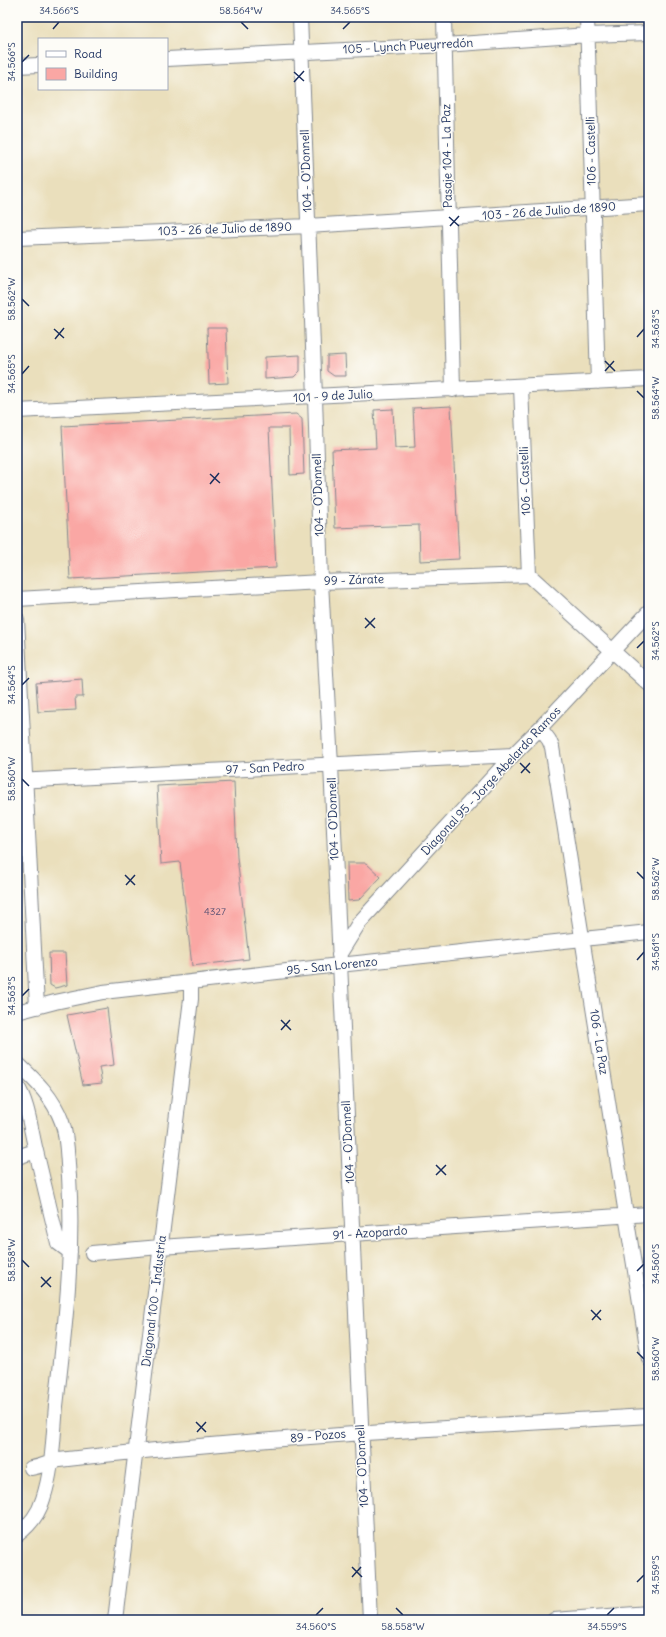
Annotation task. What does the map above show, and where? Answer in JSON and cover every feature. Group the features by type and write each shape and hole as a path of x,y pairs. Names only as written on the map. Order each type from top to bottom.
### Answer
{"street":[{"name":"104 - O'Donnell","path":"300,17 321,582 331,765 353,1235 360,1433 370,1620"},
{"name":"Pasaje 104 - La Paz","path":"444,17 453,390"},
{"name":"106 - Castelli","path":"587,17 598,382"},
{"name":"105 - Lynch Pueyrredón","path":"168,59 445,45 588,35 649,33"},
{"path":"17,66 38,65"},
{"name":"103 - 26 de Julio de 1890","path":"17,238 308,226 649,204"},
{"name":"101 - 9 de Julio","path":"17,411 521,387 649,379"},
{"name":"106 - Castelli","path":"521,387 529,575"},
{"path":"529,575 649,684"},
{"name":"99 - Zárate","path":"17,599 321,582 529,575"},
{"name":"Diagonal 95 - Jorge Abelardo Ramos","path":"339,960 359,923 513,755 649,612"},
{"path":"17,619 21,781 37,1007"},
{"name":"106 - La Paz","path":"540,728 549,740 552,748 584,940 625,1215 649,1359"},
{"name":"97 - San Pedro","path":"21,781 513,755"},
{"name":"95 - San Lorenzo","path":"17,1012 103,992 191,982 339,960 584,940 649,932"},
{"name":"Diagonal 100 - Industria","path":"115,1620 191,999 191,982"},
{"path":"17,1063 41,1085 53,1102 63,1123 67,1147 70,1196 70,1252 55,1461 36,1516 17,1535"},
{"path":"17,1086 20,1090 26,1110 58,1243 70,1252"},
{"path":"17,1157 36,1151"},
{"name":"91 - Azopardo","path":"92,1253 160,1247 649,1214"},
{"name":"89 - Pozos","path":"31,1468 41,1467 55,1461 136,1451 360,1433 649,1416"},
{"path":"554,1620 649,1613"}],"building":[{"path":"207,328 226,328 228,383 209,384"},
{"path":"300,355 300,371 294,377 265,379 265,357"},
{"path":"345,355 346,376 334,376 327,371 327,356"},
{"path":"451,406 459,559 420,561 419,525 335,528 332,450 376,448 374,410 393,409 395,448 415,447 413,408"},
{"path":"296,414 302,419 304,474 290,475 289,428 269,428 276,568 70,579 62,426"},
{"path":"82,679 83,697 75,697 76,710 38,712 36,683"},
{"path":"234,782 237,857 249,959 192,966 180,862 161,864 157,786"},
{"path":"347,863 366,863 381,877 359,900 348,901"},
{"path":"49,953 65,953 67,985 55,988 50,985"},
{"path":"107,1008 114,1065 99,1067 102,1083 83,1085 67,1015"}]}
